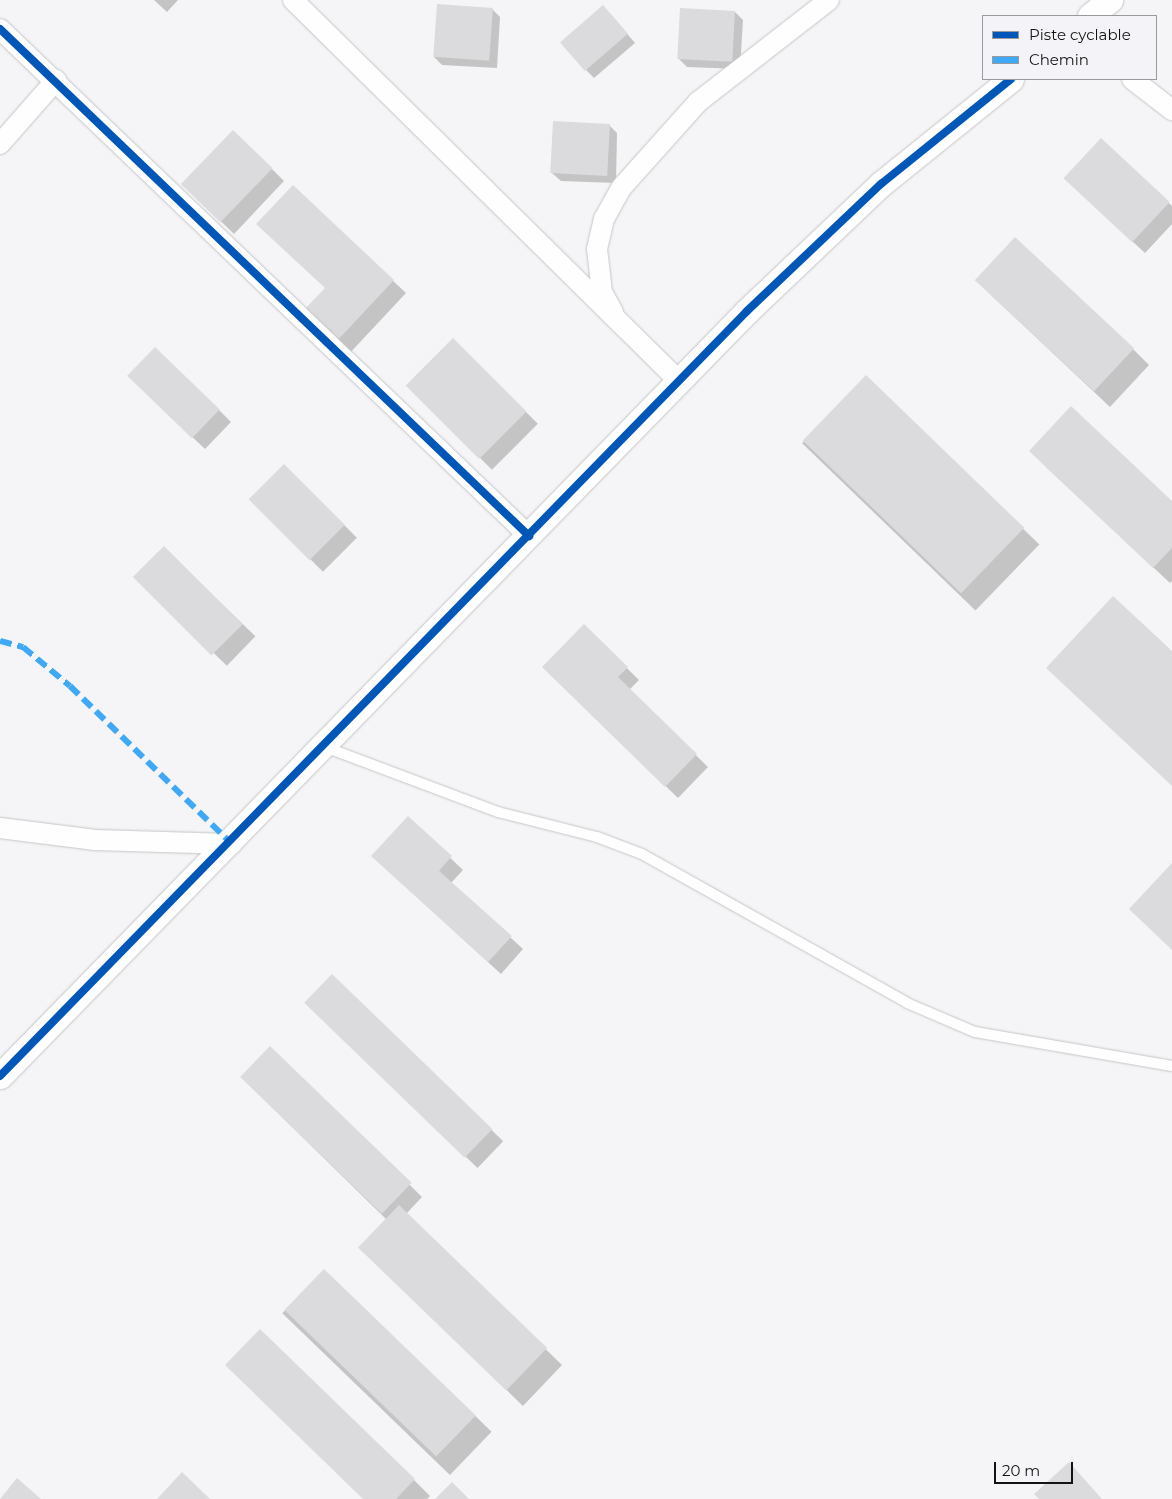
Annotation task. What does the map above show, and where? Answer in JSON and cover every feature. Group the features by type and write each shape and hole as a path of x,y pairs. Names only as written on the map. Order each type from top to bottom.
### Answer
{"street":[{"path":"293,0 620,327 680,382"},
{"path":"620,327 602,292 597,249 604,219 622,187 698,102 830,0"},
{"path":"1091,15 1110,0"},
{"path":"0,28 529,536"},
{"path":"0,144 56,80"},
{"path":"0,1076 232,844 529,536 839,222 1009,80"},
{"path":"1133,80 1172,110"},
{"path":"0,828 87,839 232,844"}],"lane":[{"path":"325,747 498,812 597,837 642,854 907,1003 975,1032 1172,1066"}],"building":[{"path":"437,4 493,8 489,61 433,57"},
{"path":"603,5 628,34 585,71 560,42"},
{"path":"680,8 735,11 732,62 677,59"},
{"path":"553,121 610,124 607,176 550,173"},
{"path":"233,130 273,168 220,222 181,184"},
{"path":"1101,138 1170,202 1132,242 1063,178"},
{"path":"293,185 394,280 335,343 302,312 325,288 256,224"},
{"path":"1015,237 1134,348 1094,391 975,280"},
{"path":"453,338 527,412 479,459 406,385"},
{"path":"155,347 220,410 192,438 127,376"},
{"path":"866,375 1024,528 961,593 803,440"},
{"path":"1071,406 1172,501 1172,548 1153,568 1029,451"},
{"path":"284,464 345,525 309,560 249,499"},
{"path":"164,546 242,624 211,656 133,577"},
{"path":"1113,596 1172,651 1172,786 1046,668"},
{"path":"584,624 628,667 618,677 697,754 665,787 542,667"},
{"path":"408,816 452,856 439,871 512,936 488,962 371,856"},
{"path":"1172,863 1172,950 1129,909"},
{"path":"332,974 492,1129 465,1158 304,1003"},
{"path":"270,1046 412,1183 382,1214 240,1077"},
{"path":"399,1205 547,1348 506,1391 358,1247"},
{"path":"324,1269 476,1416 436,1457 284,1310"},
{"path":"260,1329 415,1479 396,1499 363,1499 225,1365"},
{"path":"1069,1462 1102,1499 1039,1499 1034,1494"},
{"path":"182,1472 210,1499 157,1499"},
{"path":"17,1478 41,1499 0,1499"},
{"path":"452,1482 469,1499 435,1499"}],"marked path":[{"path":"0,641 23,647 70,686 231,843"}],"cycle path":[{"path":"0,29 529,536"},
{"path":"0,1076 747,311 881,184 1010,80"}]}
